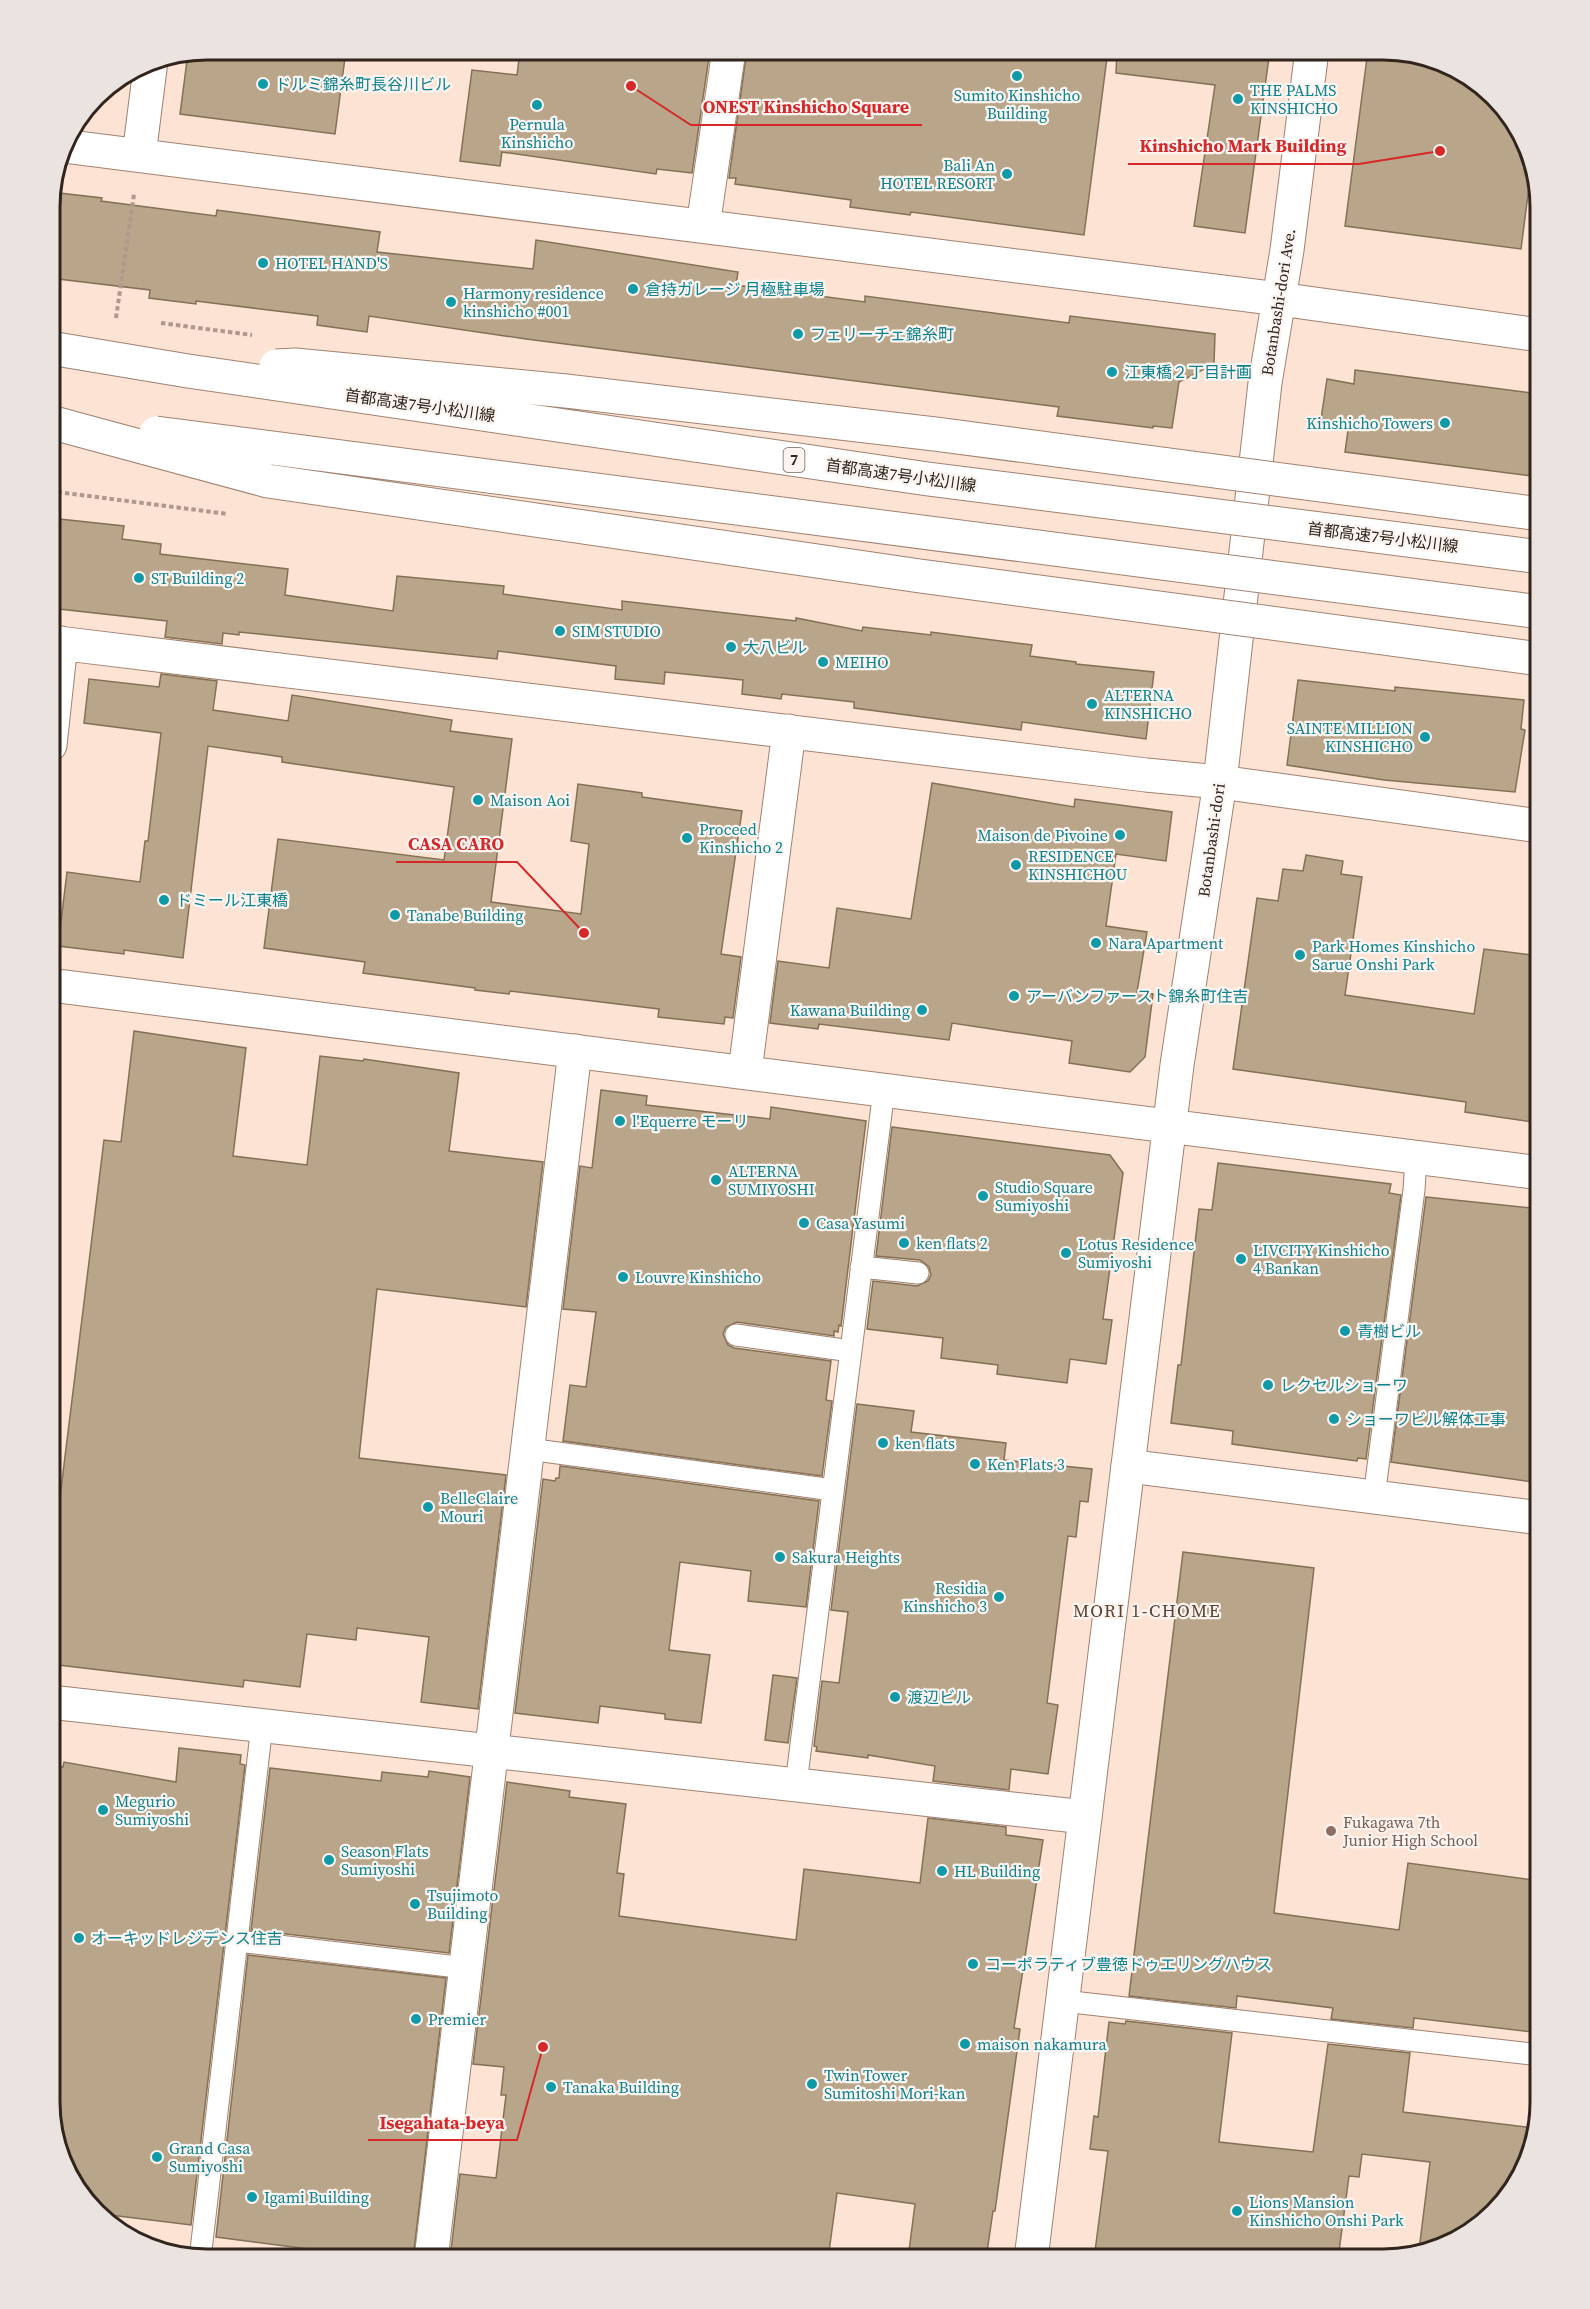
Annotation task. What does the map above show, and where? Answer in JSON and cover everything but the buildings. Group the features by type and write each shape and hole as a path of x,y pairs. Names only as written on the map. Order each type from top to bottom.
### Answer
{"main road":[{"path":"703,226 728,60"},
{"name":"Botanbashi-dori Ave.","path":"1220,782 1265,383 1279,299 1311,60"},
{"path":"139,155 150,72"},
{"path":"73,147 1279,299 1530,334"},
{"name":"首都高速7号小松川線","path":"60,350 188,371 928,479 1530,556"},
{"path":"188,371 296,365 566,391 935,434 1530,513"},
{"path":"60,422 1530,611"},
{"path":"60,424 268,481 908,574 1530,658"},
{"path":"60,643 1146,775 1220,782 1530,825"},
{"path":"745,1071 789,731"},
{"name":"Botanbashi-dori","path":"1032,2249 1169,1126 1220,782"},
{"path":"60,986 1530,1172"},
{"path":"431,2249 575,1051"},
{"path":"1128,1466 1530,1517"},
{"path":"60,1702 1085,1817"}],"lane":[{"path":"796,1784 884,1090"},
{"path":"1374,1497 1414,1190 1416,1157"},
{"path":"861,1267 918,1273"},
{"path":"736,1335 851,1351"},
{"path":"528,1449 833,1490"},
{"path":"201,2249 262,1725"},
{"path":"237,1941 466,1968"},
{"path":"1063,2001 1530,2054"}],"path":[{"path":"116,318 139,155"}],"place":[{"name":"Sumito Kinshicho Building","path":"1017,76"},
{"name":"ドルミ錦糸町長谷川ビル","path":"263,84"},
{"name":"ONEST Kinshicho Square","path":"631,86"},
{"name":"THE PALMS KINSHICHO","path":"1238,99"},
{"name":"Pernula Kinshicho","path":"537,105"},
{"name":"Kinshicho Mark Building","path":"1440,151"},
{"name":"Bali An HOTEL RESORT","path":"1007,174"},
{"name":"HOTEL HAND'S","path":"263,263"},
{"name":"倉持ガレージ 月極駐車場","path":"633,289"},
{"name":"Harmony residence kinshicho #001","path":"451,302"},
{"name":"フェリーチェ錦糸町","path":"798,334"},
{"name":"江東橋２丁目計画","path":"1112,372"},
{"name":"Kinshicho Towers","path":"1445,423"},
{"name":"ST Building 2","path":"139,578"},
{"name":"SIM STUDIO","path":"560,631"},
{"name":"大八ビル","path":"731,647"},
{"name":"MEIHO","path":"823,662"},
{"name":"ALTERNA KINSHICHO","path":"1092,704"},
{"name":"SAINTE MILLION KINSHICHO","path":"1425,737"},
{"name":"Maison Aoi","path":"478,800"},
{"name":"Maison de Pivoine","path":"1120,835"},
{"name":"Proceed Kinshicho 2","path":"687,838"},
{"name":"RESIDENCE KINSHICHOU","path":"1016,865"},
{"name":"ドミール江東橋","path":"164,900"},
{"name":"Tanabe Building","path":"395,915"},
{"name":"CASA CARO","path":"584,933"},
{"name":"Nara Apartment","path":"1096,943"},
{"name":"Park Homes Kinshicho Sarue Onshi Park","path":"1300,955"},
{"name":"アーバンファースト錦糸町住吉","path":"1014,996"},
{"name":"Kawana Building","path":"922,1010"},
{"name":"l'Equerre モーリ","path":"620,1121"},
{"name":"ALTERNA SUMIYOSHI","path":"716,1180"},
{"name":"Studio Square Sumiyoshi","path":"983,1196"},
{"name":"Casa Yasumi","path":"804,1223"},
{"name":"ken flats 2","path":"904,1243"},
{"name":"Lotus Residence Sumiyoshi","path":"1066,1253"},
{"name":"LIVCITY Kinshicho 4 Bankan","path":"1241,1259"},
{"name":"Louvre Kinshicho","path":"623,1277"},
{"name":"青樹ビル","path":"1345,1331"},
{"name":"レクセルショーワ","path":"1268,1385"},
{"name":"ショーワビル解体工事","path":"1334,1419"},
{"name":"ken flats","path":"883,1443"},
{"name":"Ken Flats 3","path":"975,1464"},
{"name":"BelleClaire Mouri","path":"428,1507"},
{"name":"Sakura Heights","path":"780,1557"},
{"name":"Residia Kinshicho 3","path":"999,1597"},
{"name":"渡辺ビル","path":"895,1697"},
{"name":"Megurio Sumiyoshi","path":"103,1810"},
{"name":"Fukagawa 7th Junior High School","path":"1331,1831"},
{"name":"Season Flats Sumiyoshi","path":"329,1860"},
{"name":"HL Building","path":"942,1871"},
{"name":"Tsujimoto Building","path":"415,1904"},
{"name":"オーキッドレジデンス住吉","path":"79,1938"},
{"name":"コーポラティブ豊徳ドゥエリングハウス","path":"973,1964"},
{"name":"Premier","path":"416,2019"},
{"name":"maison nakamura","path":"965,2044"},
{"name":"Isegahata-beya","path":"543,2047"},
{"name":"Twin Tower Sumitoshi Mori-kan","path":"812,2084"},
{"name":"Tanaka Building","path":"551,2087"},
{"name":"Grand Casa Sumiyoshi","path":"157,2157"},
{"name":"Igami Building","path":"252,2197"},
{"name":"Lions Mansion Kinshicho Onshi Park","path":"1237,2211"}],"district":[{"name":"MORI 1-CHOME","path":"1147,1611"}]}
